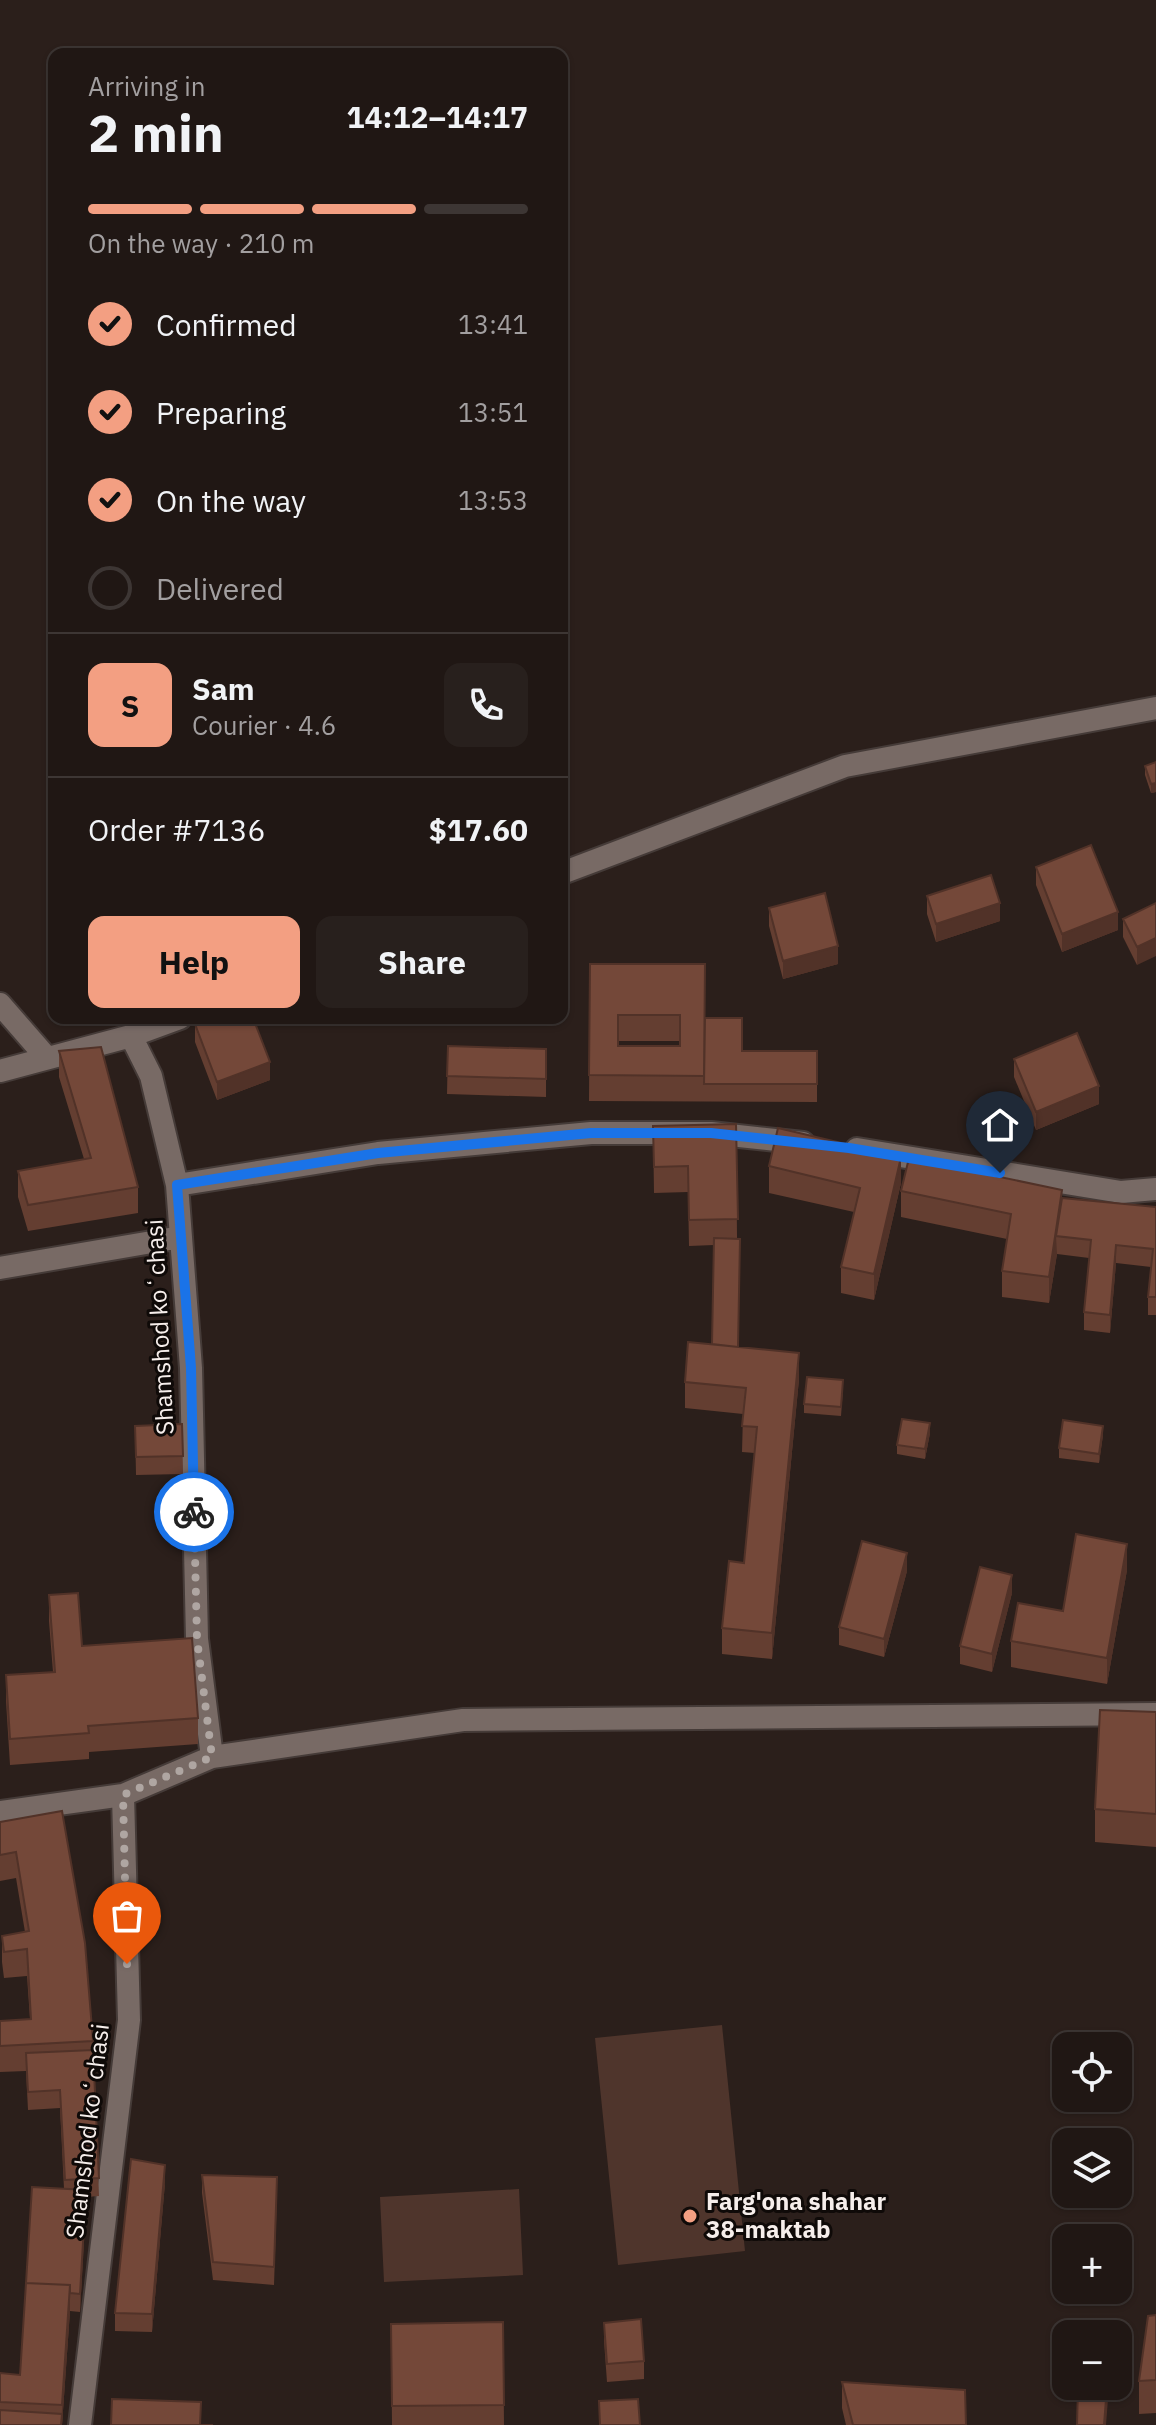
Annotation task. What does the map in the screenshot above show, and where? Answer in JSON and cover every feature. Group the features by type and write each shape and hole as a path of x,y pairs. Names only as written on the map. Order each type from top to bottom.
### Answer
{"street":[{"path":"568,871 845,766 1156,708"},
{"path":"0,1004 47,1058"},
{"path":"0,1071 131,1036 164,1024"},
{"name":"Shamshod koʻchasi","path":"131,1036 151,1076 177,1185 191,1368 197,1639 212,1757"},
{"path":"177,1185 378,1153 591,1133 711,1133 826,1145 1121,1192 1156,1189"},
{"path":"0,1268 181,1237"},
{"path":"0,1812 123,1795 212,1757 463,1720 1156,1714"},
{"name":"Shamshod koʻchasi","path":"80,2425 129,2020 123,1795"}],"shaded area":[{"path":"722,2025 745,2251 618,2265 595,2038"},
{"path":"519,2189 523,2275 384,2282 380,2197"}],"building":[{"path":"1156,762 1156,783 1151,784 1145,766"},
{"path":"1091,845 1118,912 1062,934 1036,867"},
{"path":"991,875 1000,903 936,924 927,896"},
{"path":"825,893 838,946 783,961 769,908"},
{"path":"1156,903 1156,938 1137,947 1123,919"},
{"path":"590,964 705,964 704,1076 589,1075","holes":["618,1015 680,1015 680,1046 618,1046"]},
{"path":"705,1018 742,1018 742,1051 817,1051 817,1084 704,1084"},
{"path":"195,1024 255,1024 270,1062 217,1082"},
{"path":"1077,1033 1099,1086 1036,1112 1014,1059"},
{"path":"448,1046 546,1049 546,1079 447,1076"},
{"path":"101,1047 138,1187 28,1205 18,1171 91,1158 59,1051"},
{"path":"736,1124 738,1219 689,1220 688,1166 654,1167 653,1126"},
{"path":"778,1128 901,1157 874,1274 841,1267 860,1188 769,1166"},
{"path":"909,1158 1062,1190 1049,1277 1002,1271 1011,1214 901,1191"},
{"path":"1062,1198 1156,1207 1156,1297 1148,1297 1153,1249 1116,1245 1110,1315 1084,1312 1091,1240 1056,1236"},
{"path":"714,1238 740,1239 738,1347 712,1344"},
{"path":"688,1342 799,1353 772,1633 722,1628 729,1561 744,1563 757,1427 742,1426 746,1388 685,1382"},
{"path":"807,1377 843,1380 841,1407 804,1404"},
{"path":"902,1419 930,1423 925,1449 897,1445"},
{"path":"1063,1420 1103,1426 1099,1454 1059,1448"},
{"path":"182,1424 183,1456 136,1457 135,1426"},
{"path":"1076,1534 1127,1544 1107,1658 1011,1641 1018,1603 1063,1611"},
{"path":"862,1541 907,1553 884,1639 839,1627"},
{"path":"980,1567 1012,1575 992,1654 960,1646"},
{"path":"78,1593 82,1646 192,1638 198,1718 88,1726 89,1733 10,1739 6,1675 55,1672 49,1595"},
{"path":"1100,1710 1156,1712 1156,1814 1095,1809"},
{"path":"62,1811 85,1943 93,2041 0,2046 0,2021 31,2019 27,1949 4,1952 2,1936 29,1931 16,1852 0,1855 0,1822"},
{"path":"93,2050 99,2178 65,2180 60,2090 28,2092 26,2053"},
{"path":"131,2159 165,2165 152,2314 115,2313"},
{"path":"202,2175 277,2177 274,2267 213,2262"},
{"path":"32,2187 86,2190 80,2294 70,2293 70,2285 26,2283"},
{"path":"26,2283 70,2285 62,2405 0,2402 0,2373 20,2375"},
{"path":"1156,2315 1156,2380 1139,2381 1148,2316"},
{"path":"641,2319 644,2361 607,2364 604,2323"},
{"path":"503,2322 504,2405 392,2406 391,2324"},
{"path":"842,2382 965,2390 966,2425 853,2425"},
{"path":"112,2399 201,2402 200,2425 111,2425"},
{"path":"638,2399 640,2425 600,2425 599,2401"},
{"path":"1078,2400 1106,2400 1104,2425 1077,2425"},
{"path":"0,2410 62,2414 61,2425 0,2425"}],"way so far":[{"path":"127,1964 123,1795 212,1757 197,1639 194,1512"}],"place":[{"name":"Farg'ona shahar 38-maktab","path":"690,2216"}],"route":[{"path":"194,1512 191,1368 177,1185 378,1153 591,1133 711,1133 849,1148 1000,1173"}]}
